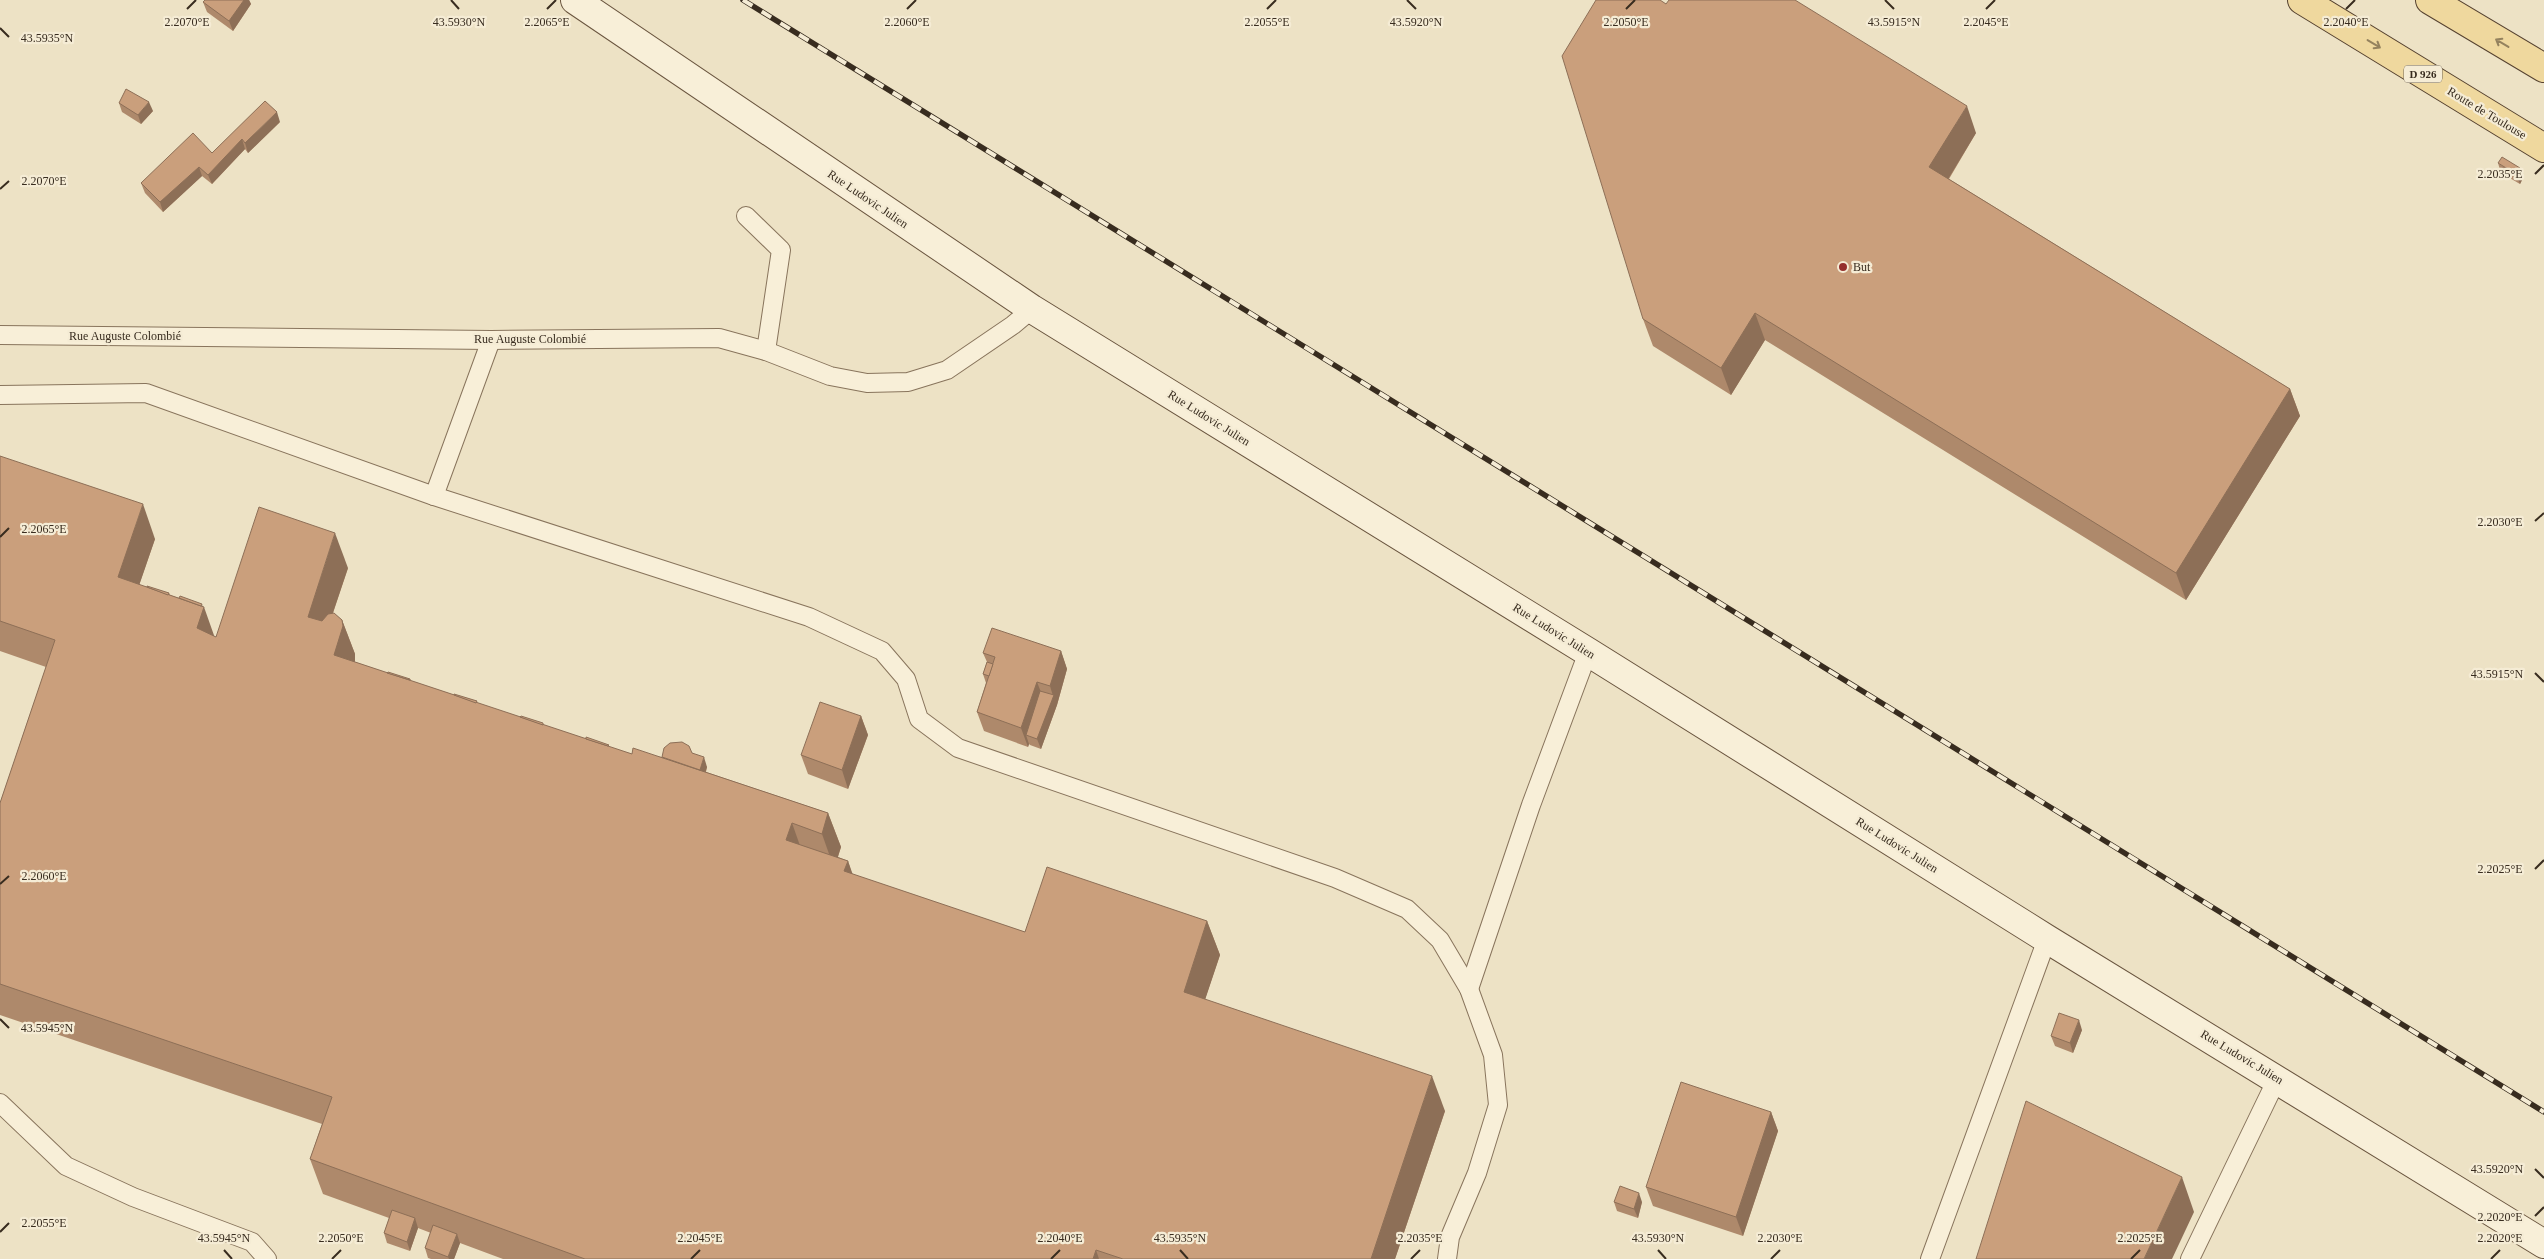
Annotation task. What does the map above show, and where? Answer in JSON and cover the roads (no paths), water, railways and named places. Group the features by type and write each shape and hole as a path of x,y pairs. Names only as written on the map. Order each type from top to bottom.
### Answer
{"main road":[{"name":"Rue Ludovic Julien","path":"575,0 1032,309 1588,652 2047,939 2544,1244"},
{"name":"Route de Toulouse","path":"2302,0 2544,148"},
{"path":"2430,0 2544,68"}],"lane":[{"path":"746,216 781,250 766,351"},
{"name":"Rue Auguste Colombié","path":"0,335 491,340 719,338 766,351 830,376 866,383 908,382 946,370 1014,325 1032,309"},
{"path":"434,496 491,340"},
{"path":"0,395 146,393 434,496 809,618 882,651 906,679 920,719 958,748 1335,878 1407,909 1440,940 1469,989 1494,1055 1498,1105 1477,1173 1450,1237 1447,1259"},
{"path":"1469,989 1531,805 1588,652"},
{"path":"1930,1259 2047,939"},
{"path":"2190,1259 2277,1079"},
{"path":"0,1103 66,1166 133,1197 252,1242 268,1259"}],"railway":[{"path":"743,0 2544,1112"}],"place":[{"name":"But","path":"1843,267"}]}
